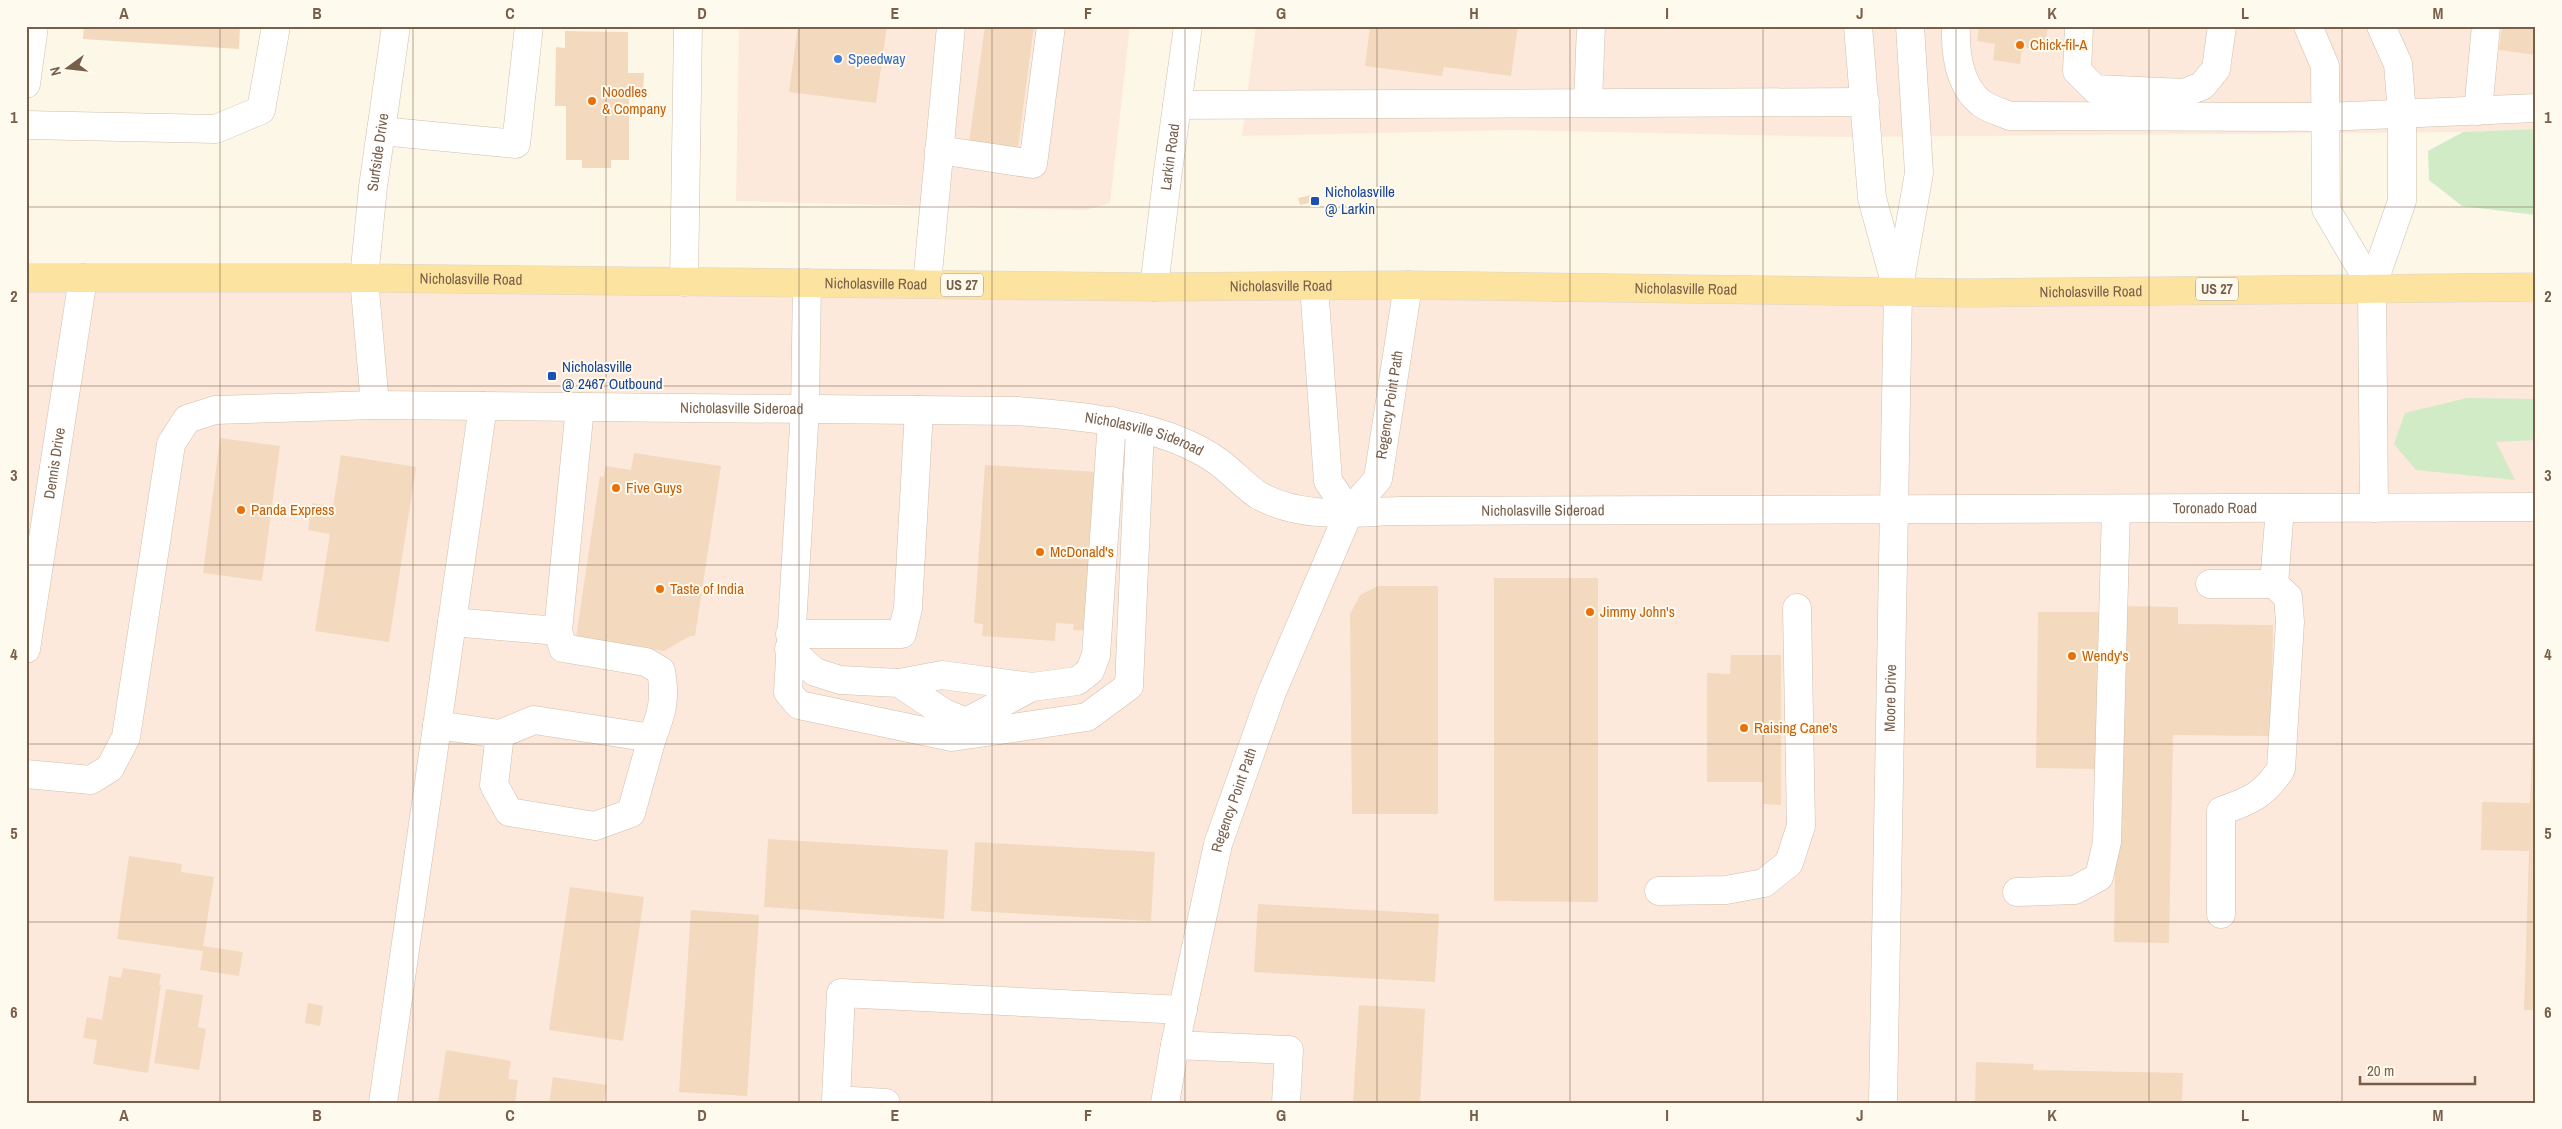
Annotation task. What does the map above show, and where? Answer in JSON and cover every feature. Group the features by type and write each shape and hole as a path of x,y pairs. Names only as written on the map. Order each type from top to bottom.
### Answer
{"main road":[{"name":"Nicholasville Road","path":"26,278 364,278 1154,287 1408,285 1898,292 2536,287"}],"street":[{"path":"26,84 34,26"},
{"path":"26,125 216,129 261,110 276,26"},
{"name":"Surfside Drive","path":"375,405 364,278 381,131 396,26"},
{"path":"381,131 516,144 529,26"},
{"path":"684,282 688,26"},
{"path":"927,284 951,26"},
{"path":"939,150 1033,164 1051,26"},
{"name":"Larkin Road","path":"1154,287 1188,26"},
{"path":"1588,103 1591,26"},
{"path":"1858,26 1872,198 1898,292"},
{"path":"1898,292 1919,173 1910,26"},
{"path":"1956,26 1958,59 1968,88 1982,104 2010,116 2326,117 2536,108"},
{"path":"2079,26 2077,71 2095,89 2184,93 2202,86 2216,69 2222,26"},
{"path":"2308,26 2325,66 2326,209 2372,287"},
{"path":"2374,508 2372,287 2402,201 2402,114 2398,64 2381,26"},
{"path":"2478,111 2486,26"},
{"path":"1177,105 1864,102"},
{"name":"Dennis Drive","path":"26,649 32,579 83,278"},
{"path":"807,283 804,409 788,692 799,705 952,737 1087,717 1129,686 1140,428"},
{"name":"Regency Point Path","path":"1165,1103 1175,1045 1218,844 1272,692 1349,512 1378,479 1408,285"},
{"path":"1314,286 1328,481 1349,512"},
{"name":"Moore Drive","path":"1883,1103 1898,292"},
{"name":"Nicholasville Sideroad","path":"26,774 91,780 110,768 126,736 171,444 187,418 215,410 375,405 1017,411 1132,424 1172,438 1218,461 1258,494 1285,506 1311,513 1894,510"},
{"path":"383,1103 483,406"},
{"path":"500,734 494,784 509,812 595,826 631,813 652,738 661,717 665,692 661,671 646,662 564,648 558,631 580,407"},
{"path":"790,641 902,634 908,608 919,410"},
{"path":"790,641 815,672 840,680 899,684 942,675 1032,686 1077,681 1090,672 1096,655 1112,421"},
{"name":"Toronado Road","path":"1894,510 2536,507"},
{"path":"2274,584 2280,508"},
{"path":"2017,892 2075,890 2099,877 2106,842 2116,509"},
{"path":"2210,584 2274,584 2288,596 2290,622 2281,769 2270,786 2250,801 2221,811 2221,914"},
{"path":"1659,891 1726,890 1764,883 1789,863 1801,826 1797,608"},
{"path":"452,622 558,631"},
{"path":"899,684 944,713 966,722 1032,686"},
{"path":"437,725 500,734 534,720 652,738"},
{"path":"886,1103 836,1100 841,993 1183,1010"},
{"path":"1175,1045 1289,1050 1286,1103"}],"shaded area":[{"path":"739,26 1130,26 1110,203 1086,210 736,201"},
{"path":"1256,26 2536,26 2536,129 2463,132 1840,137 1511,130 1242,136"},
{"path":"26,278 2536,287 2536,1103 26,1103"}],"green space":[{"path":"2536,129 2536,215 2462,206 2429,180 2428,151 2463,132"},
{"path":"2467,398 2536,399 2536,440 2496,442 2515,480 2416,470 2394,444 2405,413"}],"building":[{"path":"84,26 240,26 239,49 83,39"},
{"name":"Speedway","path":"798,26 887,26 876,103 789,92"},
{"path":"985,26 1034,26 1017,155 968,150"},
{"path":"1370,26 1518,26 1511,76 1444,67 1442,76 1365,66"},
{"name":"Chick-fil-A","path":"1979,26 2048,26 2044,50 2022,47 2020,64 1993,60 1995,44 1977,41"},
{"path":"2502,26 2536,26 2536,55 2499,50"},
{"name":"Noodles & Company","path":"565,31 628,32 628,73 644,73 643,92 639,92 639,95 629,95 629,160 611,160 611,168 582,168 582,160 566,160 566,106 555,106 556,47 565,48"},
{"path":"1311,195 1313,202 1300,205 1298,198"},
{"name":"Panda Express","path":"220,438 280,446 262,581 203,573"},
{"path":"634,453 721,466 695,636 690,636 664,651 576,638 600,476 604,477 605,466 631,470"},
{"path":"341,455 416,467 389,642 315,631 330,534 308,530 312,503 333,507"},
{"name":"McDonald's","path":"985,465 1098,472 1092,631 1073,630 1074,624 1056,623 1055,641 982,636 983,624 974,623"},
{"path":"1494,578 1598,578 1598,902 1494,901"},
{"path":"1378,586 1438,586 1438,814 1352,814 1350,614 1360,595"},
{"path":"2119,606 2178,607 2178,624 2273,625 2271,736 2173,735 2169,943 2114,942"},
{"name":"Wendy's","path":"2038,612 2106,612 2097,769 2036,768"},
{"name":"Raising Cane's","path":"1731,655 1781,655 1781,805 1763,804 1763,782 1707,782 1707,673 1730,674"},
{"path":"2534,696 2536,696 2536,1010 2524,1010 2529,851 2481,850 2482,802 2530,803"},
{"path":"768,839 948,850 944,919 764,907"},
{"path":"975,842 1155,852 1151,921 971,911"},
{"path":"129,856 182,864 181,872 214,877 203,946 243,952 239,976 200,970 203,951 117,939"},
{"path":"570,887 644,897 623,1041 549,1030"},
{"path":"1258,904 1439,914 1435,982 1254,972"},
{"path":"691,910 759,915 747,1096 679,1092"},
{"path":"123,968 161,974 148,1073 93,1064 97,1040 83,1038 87,1017 102,1020 109,976 121,978"},
{"path":"166,989 203,995 198,1027 206,1029 199,1070 154,1063"},
{"path":"308,1003 323,1006 320,1026 305,1023"},
{"path":"1359,1005 1425,1009 1420,1103 1353,1103"},
{"path":"446,1050 511,1061 508,1079 518,1080 515,1103 438,1103"},
{"path":"1976,1062 2034,1064 2033,1070 2183,1073 2182,1103 1975,1103"},
{"path":"553,1077 607,1085 604,1103 549,1103"}],"place":[{"name":"Chick-fil-A","path":"2020,45"},
{"name":"Speedway","path":"838,59"},
{"name":"Noodles & Company","path":"592,101"},
{"name":"Nicholasville @ Larkin","path":"1315,201"},
{"name":"Nicholasville @ 2467 Outbound","path":"552,376"},
{"name":"Five Guys","path":"616,488"},
{"name":"Panda Express","path":"241,510"},
{"name":"McDonald's","path":"1040,552"},
{"name":"Taste of India","path":"660,589"},
{"name":"Jimmy John's","path":"1590,612"},
{"name":"Wendy's","path":"2072,656"},
{"name":"Raising Cane's","path":"1744,728"}]}
